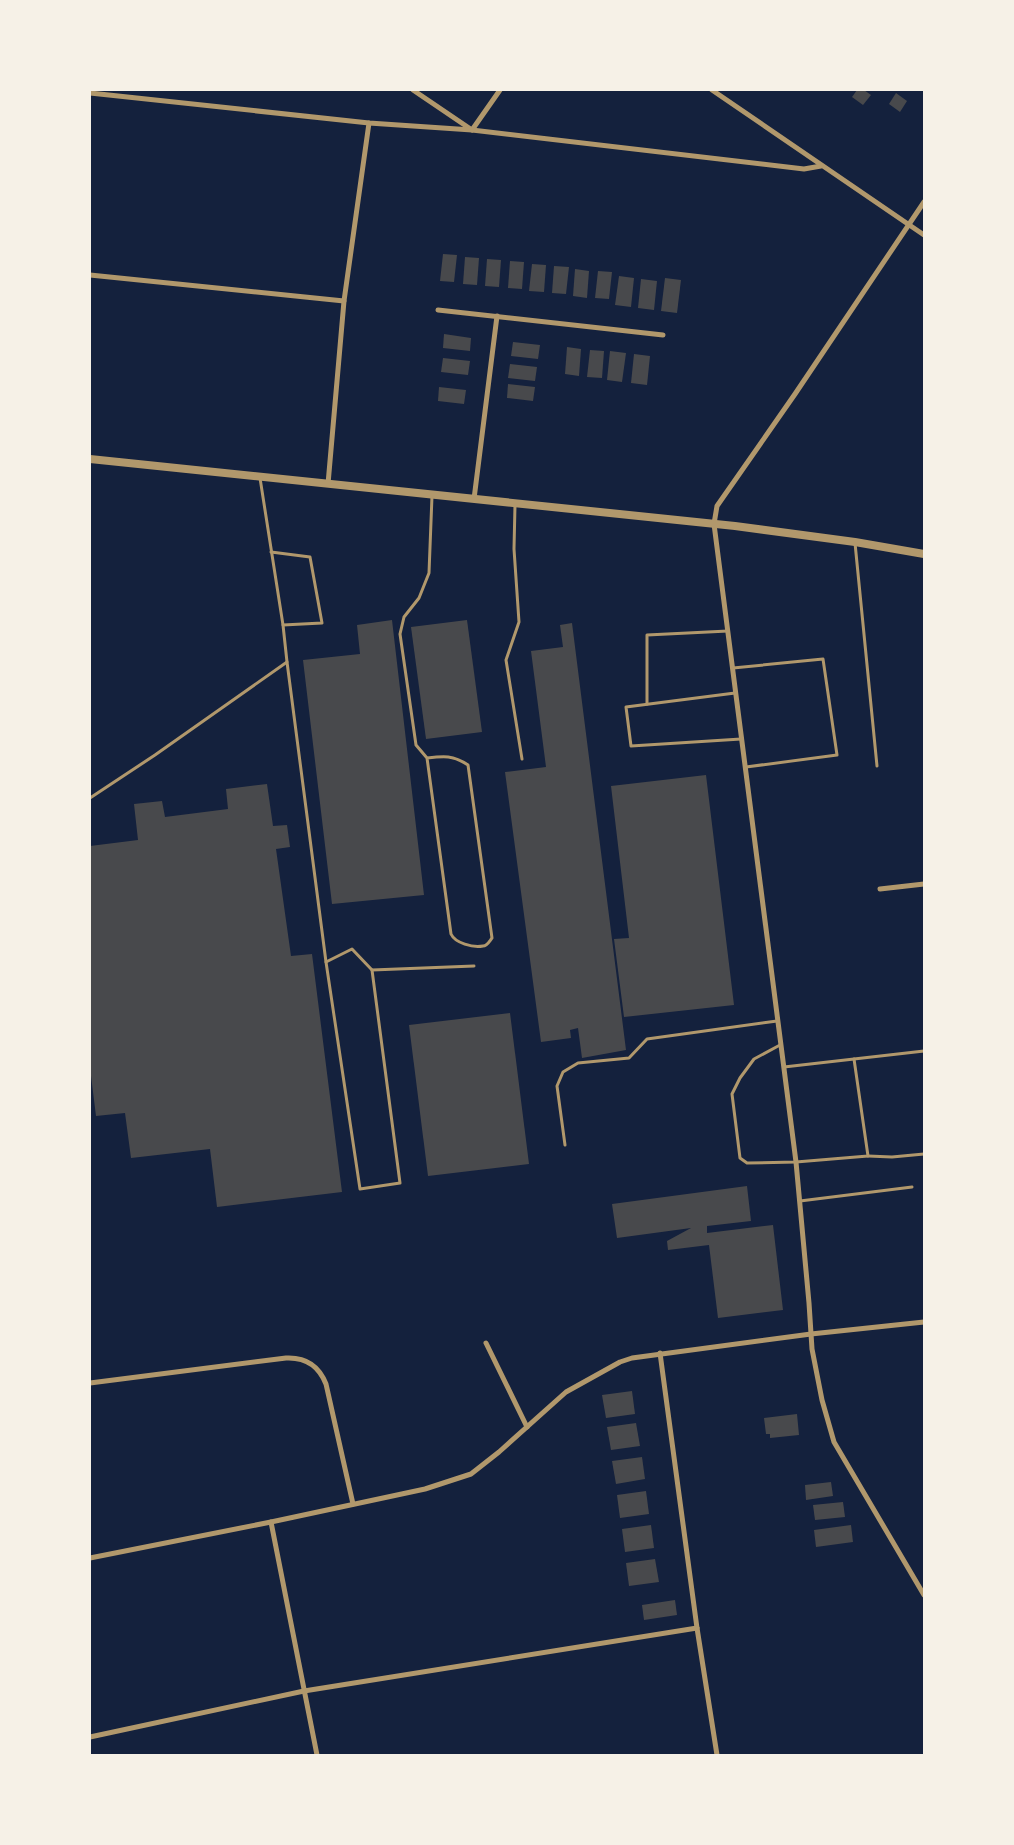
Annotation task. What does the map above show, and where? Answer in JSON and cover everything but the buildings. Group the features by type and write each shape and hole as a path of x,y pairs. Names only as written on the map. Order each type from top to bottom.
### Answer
{"street":[{"path":"413,90 472,130"},
{"path":"472,130 500,90"},
{"path":"712,90 924,235"},
{"path":"90,93 369,122 472,130 804,170 821,166"},
{"path":"328,484 344,301 369,122"},
{"path":"924,202 717,506 714,524 796,1162 812,1349 822,1400 834,1442 924,1595"},
{"path":"90,275 344,301"},
{"path":"438,310 663,334"},
{"path":"474,499 497,316"},
{"path":"90,459 714,524 855,542 924,554"},
{"path":"880,889 924,884"},
{"path":"90,1558 425,1489 471,1474 566,1392 620,1362 632,1358 811,1334 924,1322"},
{"path":"486,1343 527,1427"},
{"path":"660,1353 697,1628 717,1755"},
{"path":"90,1383 295,1357 306,1360 322,1374 326,1384 353,1504"},
{"path":"271,1522 317,1755"},
{"path":"90,1737 304,1691 697,1628"}],"lane":[{"path":"260,478 283,625 286,662 326,962 360,1188 400,1183 372,970 352,949 326,962"},
{"path":"427,758 449,756 468,765 492,938 488,944 483,946 459,943 451,934 427,758 416,745 400,634 404,617 419,598 429,573 432,495"},
{"path":"515,504 514,549 519,622 506,660 522,759"},
{"path":"855,542 878,766"},
{"path":"271,552 310,557 322,623 283,625"},
{"path":"647,704 647,635 729,631"},
{"path":"733,668 823,659 837,755 745,767"},
{"path":"90,798 155,755 286,662"},
{"path":"736,693 626,706 631,746 742,739"},
{"path":"372,970 474,966"},
{"path":"565,1145 557,1086 563,1072 578,1063 630,1058 647,1039 777,1021"},
{"path":"780,1045 754,1059 740,1078 732,1094 740,1158 747,1163 796,1162 924,1154"},
{"path":"783,1067 924,1051"},
{"path":"854,1059 868,1156"},
{"path":"800,1201 912,1186"}]}
